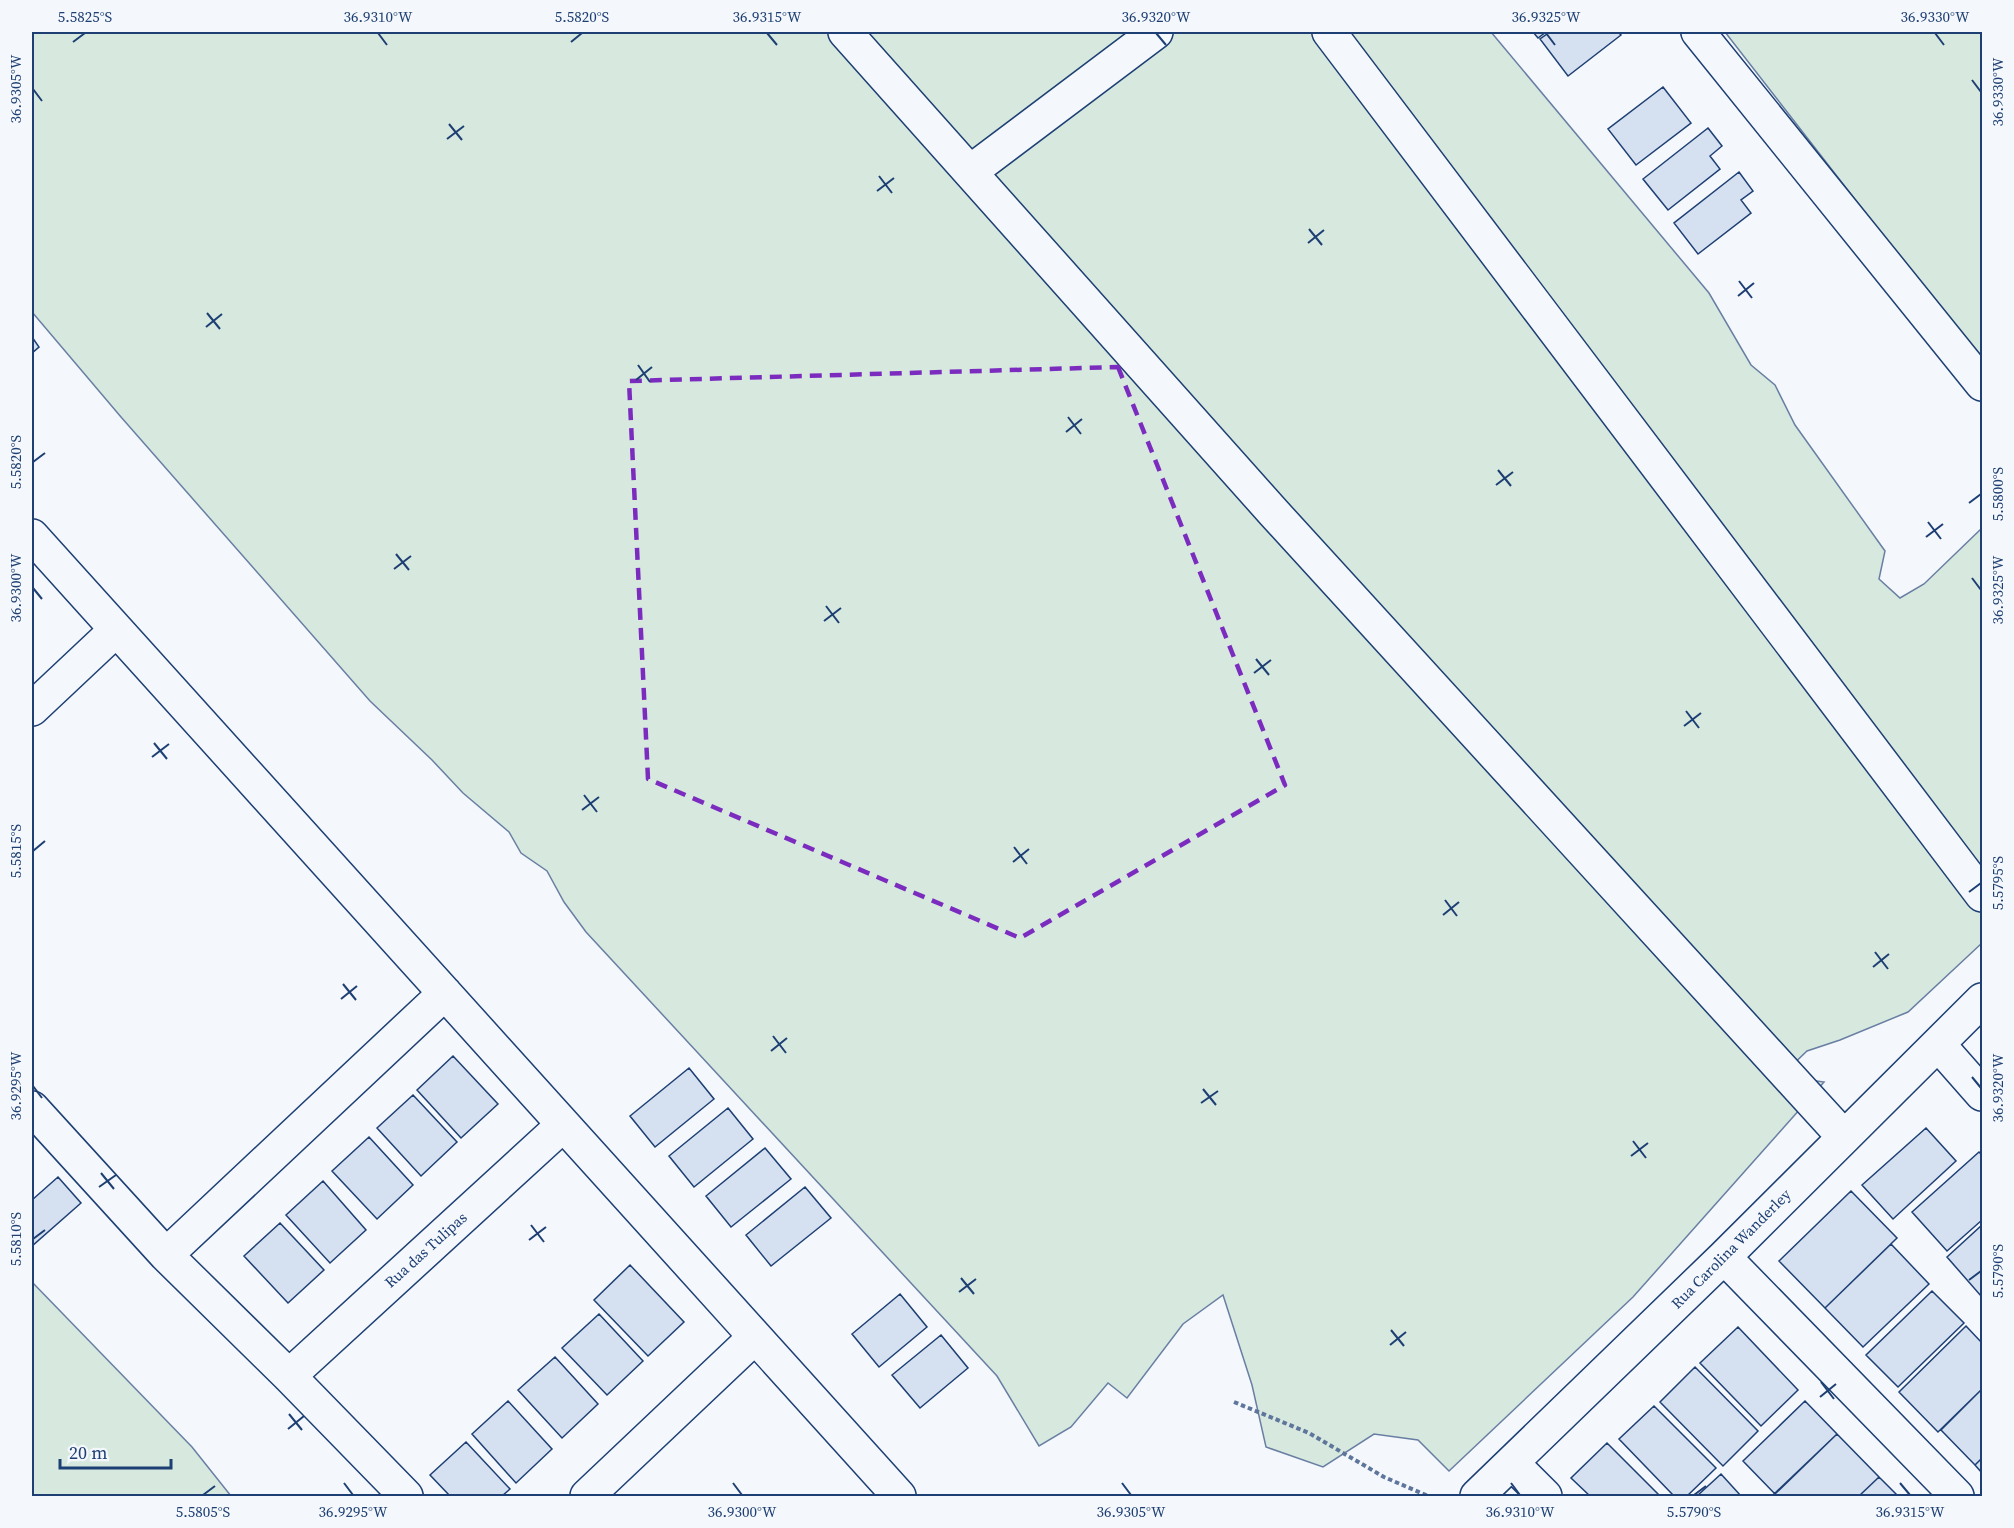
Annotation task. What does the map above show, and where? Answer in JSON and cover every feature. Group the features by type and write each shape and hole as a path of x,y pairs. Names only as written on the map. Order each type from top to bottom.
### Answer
{"street":[{"path":"845,32 1274,513 1844,1137"},
{"path":"970,172 1156,32"},
{"path":"1329,32 1983,895"},
{"path":"1698,32 1983,384"},
{"path":"32,536 899,1497"},
{"path":"32,709 116,630"},
{"path":"166,1254 445,993"},
{"name":"Rua Carolina Wanderley","path":"1477,1497 1724,1257 1983,1000"},
{"path":"1938,1044 1983,1094"},
{"path":"32,1108 166,1254 406,1497"},
{"name":"Rua das Tulipas","path":"289,1376 563,1125"},
{"path":"1724,1257 1957,1497"},
{"path":"586,1497 755,1337"},
{"path":"1512,1462 1545,1497"}],"path":[{"path":"1234,1402 1309,1433 1384,1478 1428,1497"}],"highlighted area":[{"path":"1118,367 1285,785 1020,938 648,779 629,381"}],"shaded area":[{"path":"32,32 1491,32 1709,293 1751,365 1775,385 1795,425 1885,551 1879,579 1900,598 1924,584 1982,528 1982,943 1908,1012 1807,1051 1781,1076 1824,1082 1633,1297 1449,1471 1418,1440 1374,1434 1323,1467 1266,1447 1252,1385 1223,1295 1183,1324 1127,1398 1108,1383 1071,1427 1039,1446 997,1376 586,932 564,902 547,871 521,853 509,832 463,793 370,701 32,312"},
{"path":"1725,32 1982,32 1982,363"},
{"path":"32,1282 192,1447 231,1496 32,1496"}],"building":[{"path":"1533,32 1546,32 1538,38"},
{"path":"1550,32 1618,32 1621,35 1568,76 1540,39"},
{"path":"1663,87 1691,123 1636,165 1608,129"},
{"path":"1708,128 1722,146 1710,156 1720,169 1668,210 1643,179"},
{"path":"1739,172 1753,191 1741,200 1751,213 1698,254 1674,223"},
{"path":"32,337 39,347 32,353"},
{"path":"453,1056 498,1104 461,1138 417,1090"},
{"path":"689,1068 714,1099 655,1147 630,1116"},
{"path":"413,1095 457,1142 421,1176 377,1128"},
{"path":"728,1108 753,1139 694,1187 669,1156"},
{"path":"1926,1128 1956,1161 1893,1219 1862,1185"},
{"path":"369,1137 413,1185 377,1219 332,1171"},
{"path":"765,1148 791,1179 731,1227 706,1196"},
{"path":"1979,1152 1982,1155 1982,1220 1947,1251 1912,1212"},
{"path":"58,1177 81,1203 32,1246 32,1200"},
{"path":"323,1181 366,1230 330,1263 286,1215"},
{"path":"805,1187 831,1218 771,1266 746,1235"},
{"path":"1851,1191 1897,1238 1825,1308 1779,1261"},
{"path":"280,1223 324,1270 288,1303 244,1256"},
{"path":"1982,1225 1982,1295 1981,1296 1947,1257"},
{"path":"1891,1244 1929,1284 1863,1347 1825,1308"},
{"path":"630,1265 684,1322 648,1356 594,1300"},
{"path":"1932,1291 1964,1323 1898,1387 1866,1355"},
{"path":"900,1294 927,1327 879,1367 852,1334"},
{"path":"599,1314 643,1361 607,1395 562,1348"},
{"path":"1966,1326 1982,1343 1982,1389 1938,1432 1899,1392"},
{"path":"1738,1327 1798,1390 1761,1426 1700,1363"},
{"path":"941,1335 968,1368 920,1408 892,1375"},
{"path":"555,1357 598,1404 562,1438 518,1390"},
{"path":"1695,1367 1758,1431 1723,1466 1660,1402"},
{"path":"1982,1389 1982,1458 1975,1465 1941,1430"},
{"path":"508,1401 552,1449 516,1483 472,1434"},
{"path":"1805,1401 1837,1434 1775,1494 1743,1461"},
{"path":"1654,1406 1716,1468 1687,1496 1674,1496 1619,1439"},
{"path":"1837,1434 1879,1477 1859,1496 1772,1496"},
{"path":"466,1442 510,1489 502,1496 450,1496 430,1475"},
{"path":"1607,1443 1660,1496 1590,1496 1571,1478"},
{"path":"1982,1458 1982,1473 1975,1465"},
{"path":"1721,1474 1741,1496 1697,1496"},
{"path":"1879,1477 1898,1496 1859,1496"}]}
